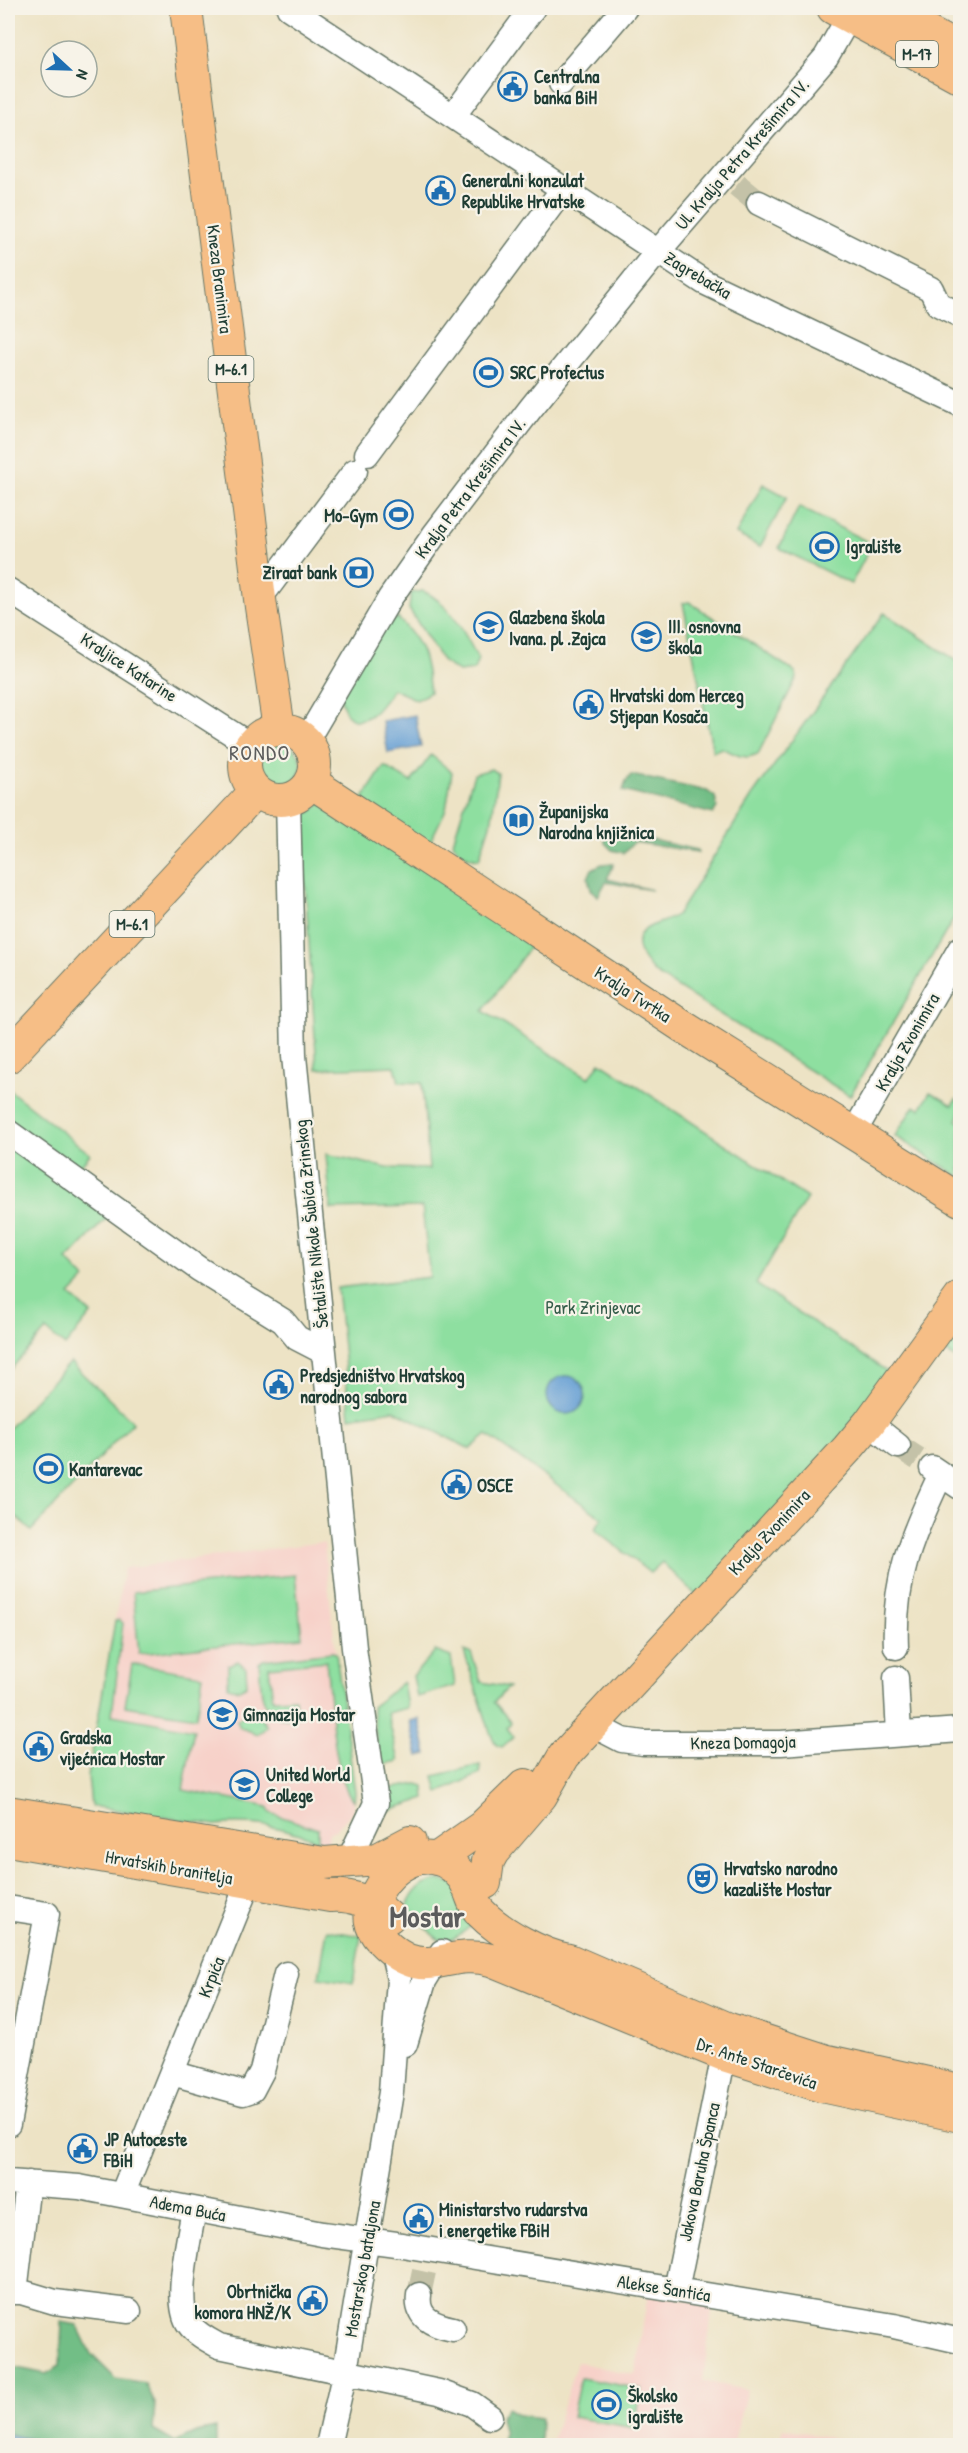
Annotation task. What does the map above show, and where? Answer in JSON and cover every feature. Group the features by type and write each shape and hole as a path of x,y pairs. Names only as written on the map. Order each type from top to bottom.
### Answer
{"main road":[{"name":"Kneza Branimira","path":"186,8 260,598 293,735"},
{"name":"M-17","path":"870,13 960,50"},
{"name":"M-17","path":"870,13 960,77"},
{"path":"293,735 260,735 250,745 244,769 256,791 271,799 299,790"},
{"name":"M-6.1","path":"293,735 314,756 315,765 299,790"},
{"name":"Kralja Tvrtka","path":"299,790 960,1200"},
{"name":"M-6.1","path":"8,1056 256,791"},
{"name":"Kralja Zvonimira","path":"485,1898 488,1861 493,1852 541,1796 564,1756 869,1423 960,1298"},
{"name":"Kralja Zvonimira","path":"445,1853 493,1818 533,1778 564,1756"},
{"path":"8,1812 338,1860 378,1859 397,1847 422,1840 432,1840 445,1853 451,1865 463,1876 471,1898 485,1898"},
{"name":"Hrvatskih branitelja","path":"8,1840 330,1896 343,1895 371,1913"},
{"path":"338,1860 348,1873 373,1874 393,1870 418,1858 445,1853"},
{"path":"392,1950 376,1935 371,1913 381,1884 393,1870"},
{"path":"371,1913 383,1911 400,1935 414,1946 445,1951 485,1898"},
{"name":"Dr. Ante Starčevića","path":"485,1898 540,1951 553,1958 565,1973 724,2055 821,2086 960,2116"},
{"name":"Dr. Ante Starčevića","path":"392,1950 409,1961 445,1951 477,1956 544,1983 565,1973"},
{"path":"565,1973 824,2060 960,2090"}],"street":[{"name":"Zagrebačka","path":"289,8 714,287 960,404"},
{"path":"453,116 533,8"},
{"path":"561,83 625,8"},
{"name":"Ul. Kralja Petra Krešimira IV.","path":"658,252 730,179 826,57 870,13"},
{"path":"260,598 555,200"},
{"path":"759,203 931,289 939,304 960,315"},
{"name":"Kralja Petra Krešimira IV.","path":"293,735 419,555 531,408 658,252"},
{"name":"Kraljice Katarine","path":"8,590 250,745"},
{"name":"Šetalište Nikole Šubića Zrinskog","path":"299,790 294,1056 354,1648 376,1803 338,1860"},
{"name":"Kralja Zvonimira","path":"853,1134 960,949"},
{"path":"8,1132 199,1269 283,1321 297,1338 324,1352"},
{"path":"869,1423 898,1446"},
{"path":"896,1647 894,1616 898,1583 915,1531 944,1476"},
{"path":"896,1678 899,1734"},
{"name":"Kneza Domagoja","path":"591,1724 622,1740 643,1743 781,1743 960,1730"},
{"name":"Krpića","path":"122,2195 249,1881"},
{"path":"8,1908 47,1914 8,2124"},
{"name":"Mostarskog bataljona","path":"328,2445 345,2371 391,2092 399,1979 392,1950"},
{"name":"Mostarskog bataljona","path":"391,2092 418,1996 445,1951"},
{"path":"172,2073 243,2093 252,2091 262,2071 286,1974"},
{"name":"Jakova Baruha Španca","path":"676,2290 724,2055"},
{"path":"18,2182 11,2290 55,2302 129,2311"},
{"name":"Adema Buća","path":"18,2182 79,2187 322,2234 367,2240"},
{"path":"194,2209 182,2299 184,2316 196,2332 219,2346 439,2392 472,2404 490,2417"},
{"name":"Alekse Šantića","path":"367,2240 427,2258 676,2290 894,2326 960,2341"},
{"path":"419,2295 417,2306 422,2315 440,2326 453,2329"}],"shaded area":[{"name":"Gimnazija Mostar","path":"324,1543 355,1792 352,1812 337,1829 329,1833 328,1847 291,1829 268,1825 235,1823 215,1825 91,1806 88,1776 124,1568"},
{"path":"648,2294 713,2304 703,2381 747,2390 733,2444 737,2445 550,2446 577,2362 635,2375"},
{"path":"783,2428 847,2441 847,2445 777,2445"}],"green space":[{"path":"763,484 787,497 760,547 736,534"},
{"name":"Igralište","path":"799,507 872,544 851,584 779,548"},
{"path":"423,591 449,611 462,630 478,659 474,670 459,672 443,662 409,609 411,593"},
{"path":"689,602 794,671 797,677 758,754 748,757 740,756 721,748 713,752 683,603"},
{"path":"884,613 960,663 960,908 850,1096 656,974 646,963 638,943 643,931 678,914 752,796"},
{"path":"398,618 413,636 422,652 430,692 417,700 393,689 367,718 354,720 346,713 340,697 373,640 389,622"},
{"name":"RONDO","path":"280,744 288,745 295,750 300,757 300,773 295,780 288,785 280,786 272,785 265,780 260,773 259,765 260,757 265,750 272,745"},
{"path":"431,755 452,772 446,809 428,846 360,803 384,766 411,782"},
{"path":"491,769 498,773 492,818 479,859 463,854 453,842 474,774"},
{"path":"631,775 707,791 715,797 717,807 713,814 623,791"},
{"name":"Park Zrinjevac","path":"325,798 540,933 483,1011 589,1078 600,1062 807,1198 756,1284 900,1380 704,1603 662,1562 650,1573 595,1529 602,1518 487,1435 470,1449 394,1410 350,1417 337,1288 430,1277 422,1207 331,1209 326,1154 387,1168 429,1169 422,1083 399,1082 395,1066 317,1069 301,816 312,811"},
{"path":"607,830 698,850 698,852 634,842 624,853 612,850 605,843 604,832"},
{"path":"602,864 614,864 607,879 652,890 606,882 598,896 591,889 588,878 592,869"},
{"path":"8,1089 90,1154 71,1177 115,1209 67,1260 85,1279 70,1295 91,1314 65,1346 46,1330 8,1372"},
{"path":"930,1092 953,1105 956,1099 960,1102 960,1114 957,1120 960,1122 960,1177 895,1136 914,1106 920,1109"},
{"path":"960,1317 960,1362 938,1346"},
{"name":"Kantarevac","path":"70,1362 133,1422 31,1531 8,1509 8,1429"},
{"path":"295,1575 302,1637 139,1654 133,1592"},
{"path":"119,1620 123,1623 112,1715 194,1730 183,1790 268,1807 270,1813 318,1829 318,1841 268,1826 215,1825 91,1806 88,1776 115,1621"},
{"path":"435,1651 451,1657 455,1686 417,1697 413,1676"},
{"path":"464,1651 471,1653 481,1682 509,1687 494,1702 511,1722 507,1728 514,1737 502,1747 496,1745 490,1732"},
{"path":"336,1653 355,1792 354,1801 347,1791 337,1756 326,1661 269,1667 273,1699 295,1698 297,1718 275,1715 264,1703 262,1694 259,1663 263,1660"},
{"path":"238,1661 246,1668 247,1685 238,1690 228,1687 228,1665"},
{"path":"132,1664 203,1675 196,1717 125,1706"},
{"path":"403,1682 407,1708 387,1713 399,1761 380,1765 372,1707"},
{"path":"247,1713 259,1714 267,1727 258,1734 240,1728 237,1720"},
{"path":"480,1765 480,1774 438,1793 434,1776"},
{"path":"417,1784 424,1786 425,1799 386,1811 382,1790"},
{"path":"439,1880 454,1883 475,1922 451,1939 442,1940 436,1937 407,1907 419,1888"},
{"path":"327,1930 361,1936 353,1983 319,1977"},
{"path":"62,2322 77,2325 91,2354 116,2379 146,2384 155,2403 153,2430 174,2442 196,2432 216,2428 216,2445 57,2446 8,2434 8,2366 46,2374 60,2366"},
{"name":"Školsko igralište","path":"580,2378 642,2389 634,2428 572,2417"},
{"path":"507,2408 519,2415 541,2418 540,2444 544,2445 501,2445 504,2434 500,2418"}],"water":[{"path":"415,715 421,747 388,753 382,721"},
{"path":"566,1376 580,1381 585,1395 580,1409 566,1414 552,1409 547,1395 552,1381"},
{"path":"419,1719 427,1754 418,1756 410,1721"},
{"path":"8,2434 57,2445 8,2445"}],"tunnel":[{"path":"737,185 759,203"},
{"path":"898,1446 932,1468"},
{"path":"419,2295 425,2267"}],"place":[{"name":"Centralna banka BiH","path":"513,86"},
{"name":"Generalni konzulat Republike Hrvatske","path":"441,190"},
{"name":"SRC Profectus","path":"489,372"},
{"name":"Mo-Gym","path":"399,515"},
{"name":"Igralište","path":"825,546"},
{"name":"Ziraat bank","path":"358,572"},
{"name":"Glazbena škola Ivana. pl .Zajca","path":"488,627"},
{"name":"III. osnovna škola","path":"647,636"},
{"name":"Hrvatski dom Herceg Stjepan Kosača","path":"589,705"},
{"name":"Županijska Narodna knjižnica","path":"518,821"},
{"name":"Predsjedništvo Hrvatskog narodnog sabora","path":"279,1385"},
{"name":"Kantarevac","path":"48,1469"},
{"name":"OSCE","path":"456,1485"},
{"name":"Gimnazija Mostar","path":"222,1714"},
{"name":"Gradska vijećnica Mostar","path":"39,1747"},
{"name":"United World College","path":"245,1784"},
{"name":"Hrvatsko narodno kazalište Mostar","path":"703,1878"},
{"name":"JP Autoceste FBiH","path":"83,2149"},
{"name":"Ministarstvo rudarstva i energetike FBiH","path":"418,2219"},
{"name":"Obrtnička komora HNŽ/K","path":"312,2301"},
{"name":"Školsko igralište","path":"607,2405"}],"district":[{"name":"RONDO","path":"260,752"},
{"name":"Mostar","path":"427,1916"}]}
